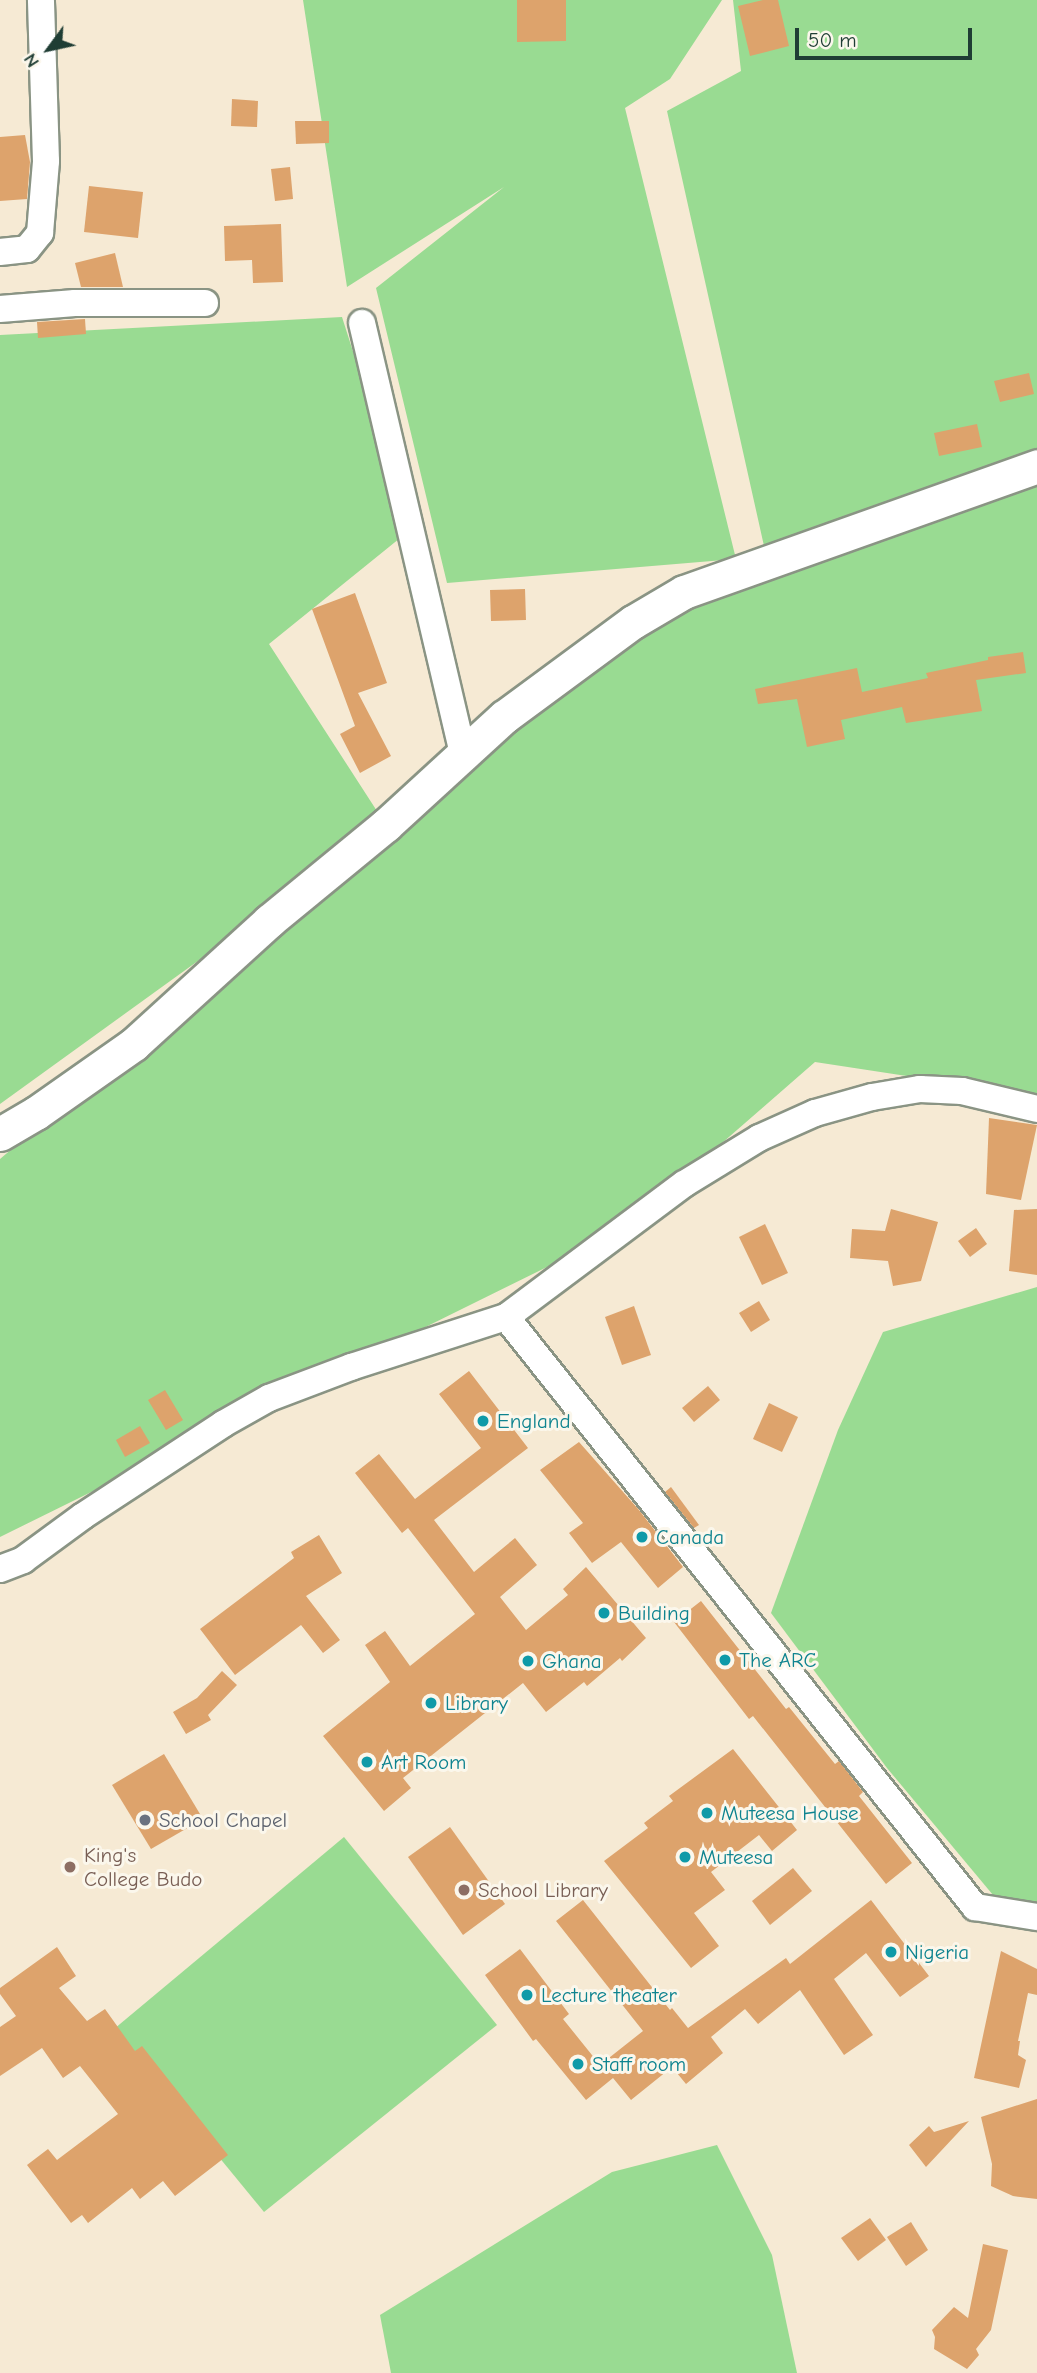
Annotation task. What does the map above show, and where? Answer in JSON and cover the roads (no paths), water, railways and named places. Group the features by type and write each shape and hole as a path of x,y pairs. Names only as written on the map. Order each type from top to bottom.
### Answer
{"street":[{"path":"0,252 27,249 40,233 46,161 41,0"},
{"path":"0,309 75,303 205,303"},
{"path":"362,323 463,755"},
{"path":"0,1134 134,1044 269,921 386,825 504,717 573,664 684,592 1037,466"},
{"path":"0,1569 23,1560 83,1516 269,1398 351,1367 506,1317 684,1184 759,1138 815,1113 872,1097 920,1089 962,1091 1037,1109"},
{"path":"506,1317 975,1907 1037,1917"}],"place":[{"name":"England","path":"483,1421"},
{"name":"Canada","path":"642,1537"},
{"name":"Building","path":"604,1613"},
{"name":"The ARC","path":"725,1660"},
{"name":"Ghana","path":"528,1661"},
{"name":"Library","path":"431,1703"},
{"name":"Art Room","path":"367,1762"},
{"name":"Muteesa House","path":"707,1813"},
{"name":"School Chapel","path":"145,1820"},
{"name":"Muteesa","path":"685,1857"},
{"name":"King's College Budo","path":"70,1867"},
{"name":"School Library","path":"464,1890"},
{"name":"Nigeria","path":"891,1952"},
{"name":"Lecture theater","path":"527,1995"},
{"name":"Staff room","path":"578,2064"}]}
